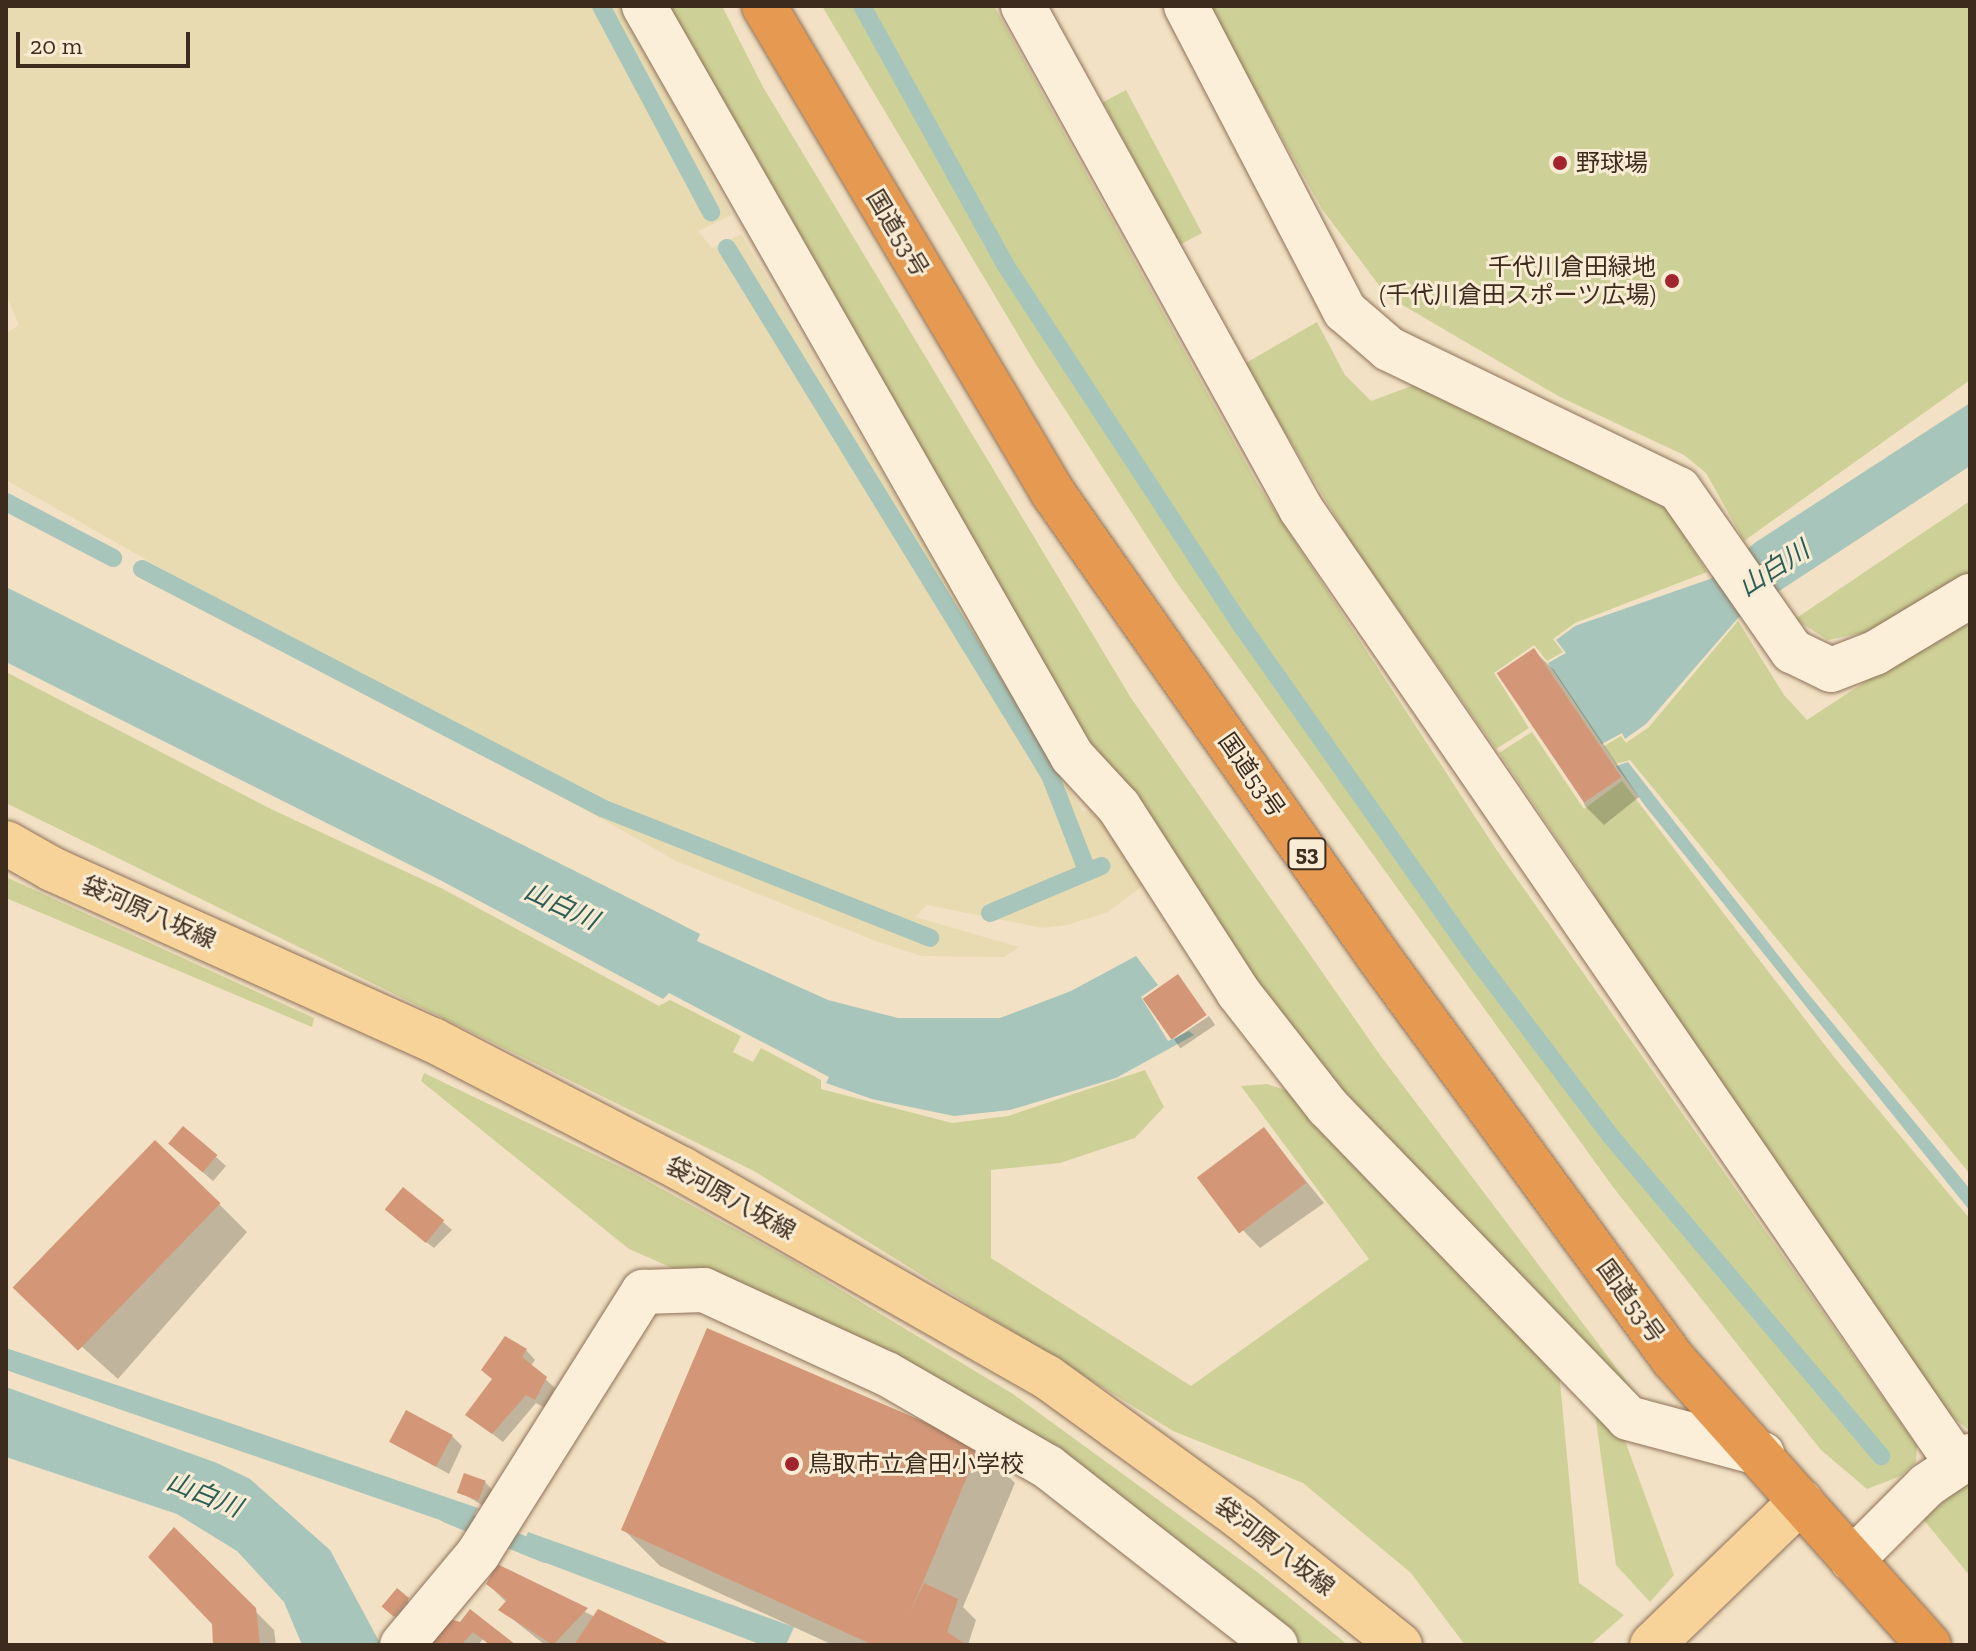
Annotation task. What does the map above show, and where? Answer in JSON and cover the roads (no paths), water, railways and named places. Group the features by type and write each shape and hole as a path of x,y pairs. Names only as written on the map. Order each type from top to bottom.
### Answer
{"highway":[{"name":"国道53号","path":"764,6 1053,493 1381,960 1673,1359 1762,1454 1929,1645"}],"main road":[{"name":"袋河原八坂線","path":"6,843 52,869 433,1040 682,1169 1047,1377 1240,1517 1400,1645"},
{"path":"1652,1645 1801,1501"}],"street":[{"path":"644,6 1072,756 1119,807 1238,992 1328,1107 1628,1418 1762,1454"},
{"path":"1023,6 1301,509 1963,1459 1852,1560"},
{"path":"1186,6 1345,311 1389,349 1679,489 1723,547 1792,651 1831,670 1875,653 1970,596"},
{"path":"402,1645 478,1554 643,1292 704,1290 887,1374 1048,1467 1276,1645"}],"water":[{"name":"山白川","path":"1970,403 1970,466 1738,618 1646,724 1625,739 1622,733 1602,744 1548,663 1566,653 1556,640 1575,626 1710,579 1756,542"},
{"name":"山白川","path":"6,587 700,934 697,941 828,1000 898,1018 1000,1018 1071,991 1136,956 1158,985 1141,997 1168,1041 1189,1031 1194,1035 1116,1078 1010,1110 954,1116 872,1099 826,1083 829,1077 669,993 663,999 440,880 6,662"},
{"path":"1628,762 1806,991 1970,1189 1970,1211 1646,807 1616,766"},
{"path":"6,1348 478,1508 466,1529 6,1370"},
{"name":"山白川","path":"6,1387 217,1463 250,1479 330,1550 381,1645 302,1645 284,1602 237,1551 177,1514 6,1457"},
{"path":"528,1532 794,1627 786,1645 762,1645 520,1553"}],"waterway":[{"path":"601,6 711,212"},
{"path":"862,6 1006,266 1239,622 1471,952 1609,1134 1881,1456"},
{"path":"727,248 1050,775 1086,868"},
{"path":"6,502 113,558"},
{"path":"142,569 602,808 930,938"},
{"path":"990,913 1101,866"},
{"path":"447,1514 546,1554"}],"place":[{"name":"野球場","path":"1560,163"},
{"name":"千代川倉田緑地 (千代川倉田スポーツ広場)","path":"1672,281"},
{"name":"鳥取市立倉田小学校","path":"792,1464"}]}
